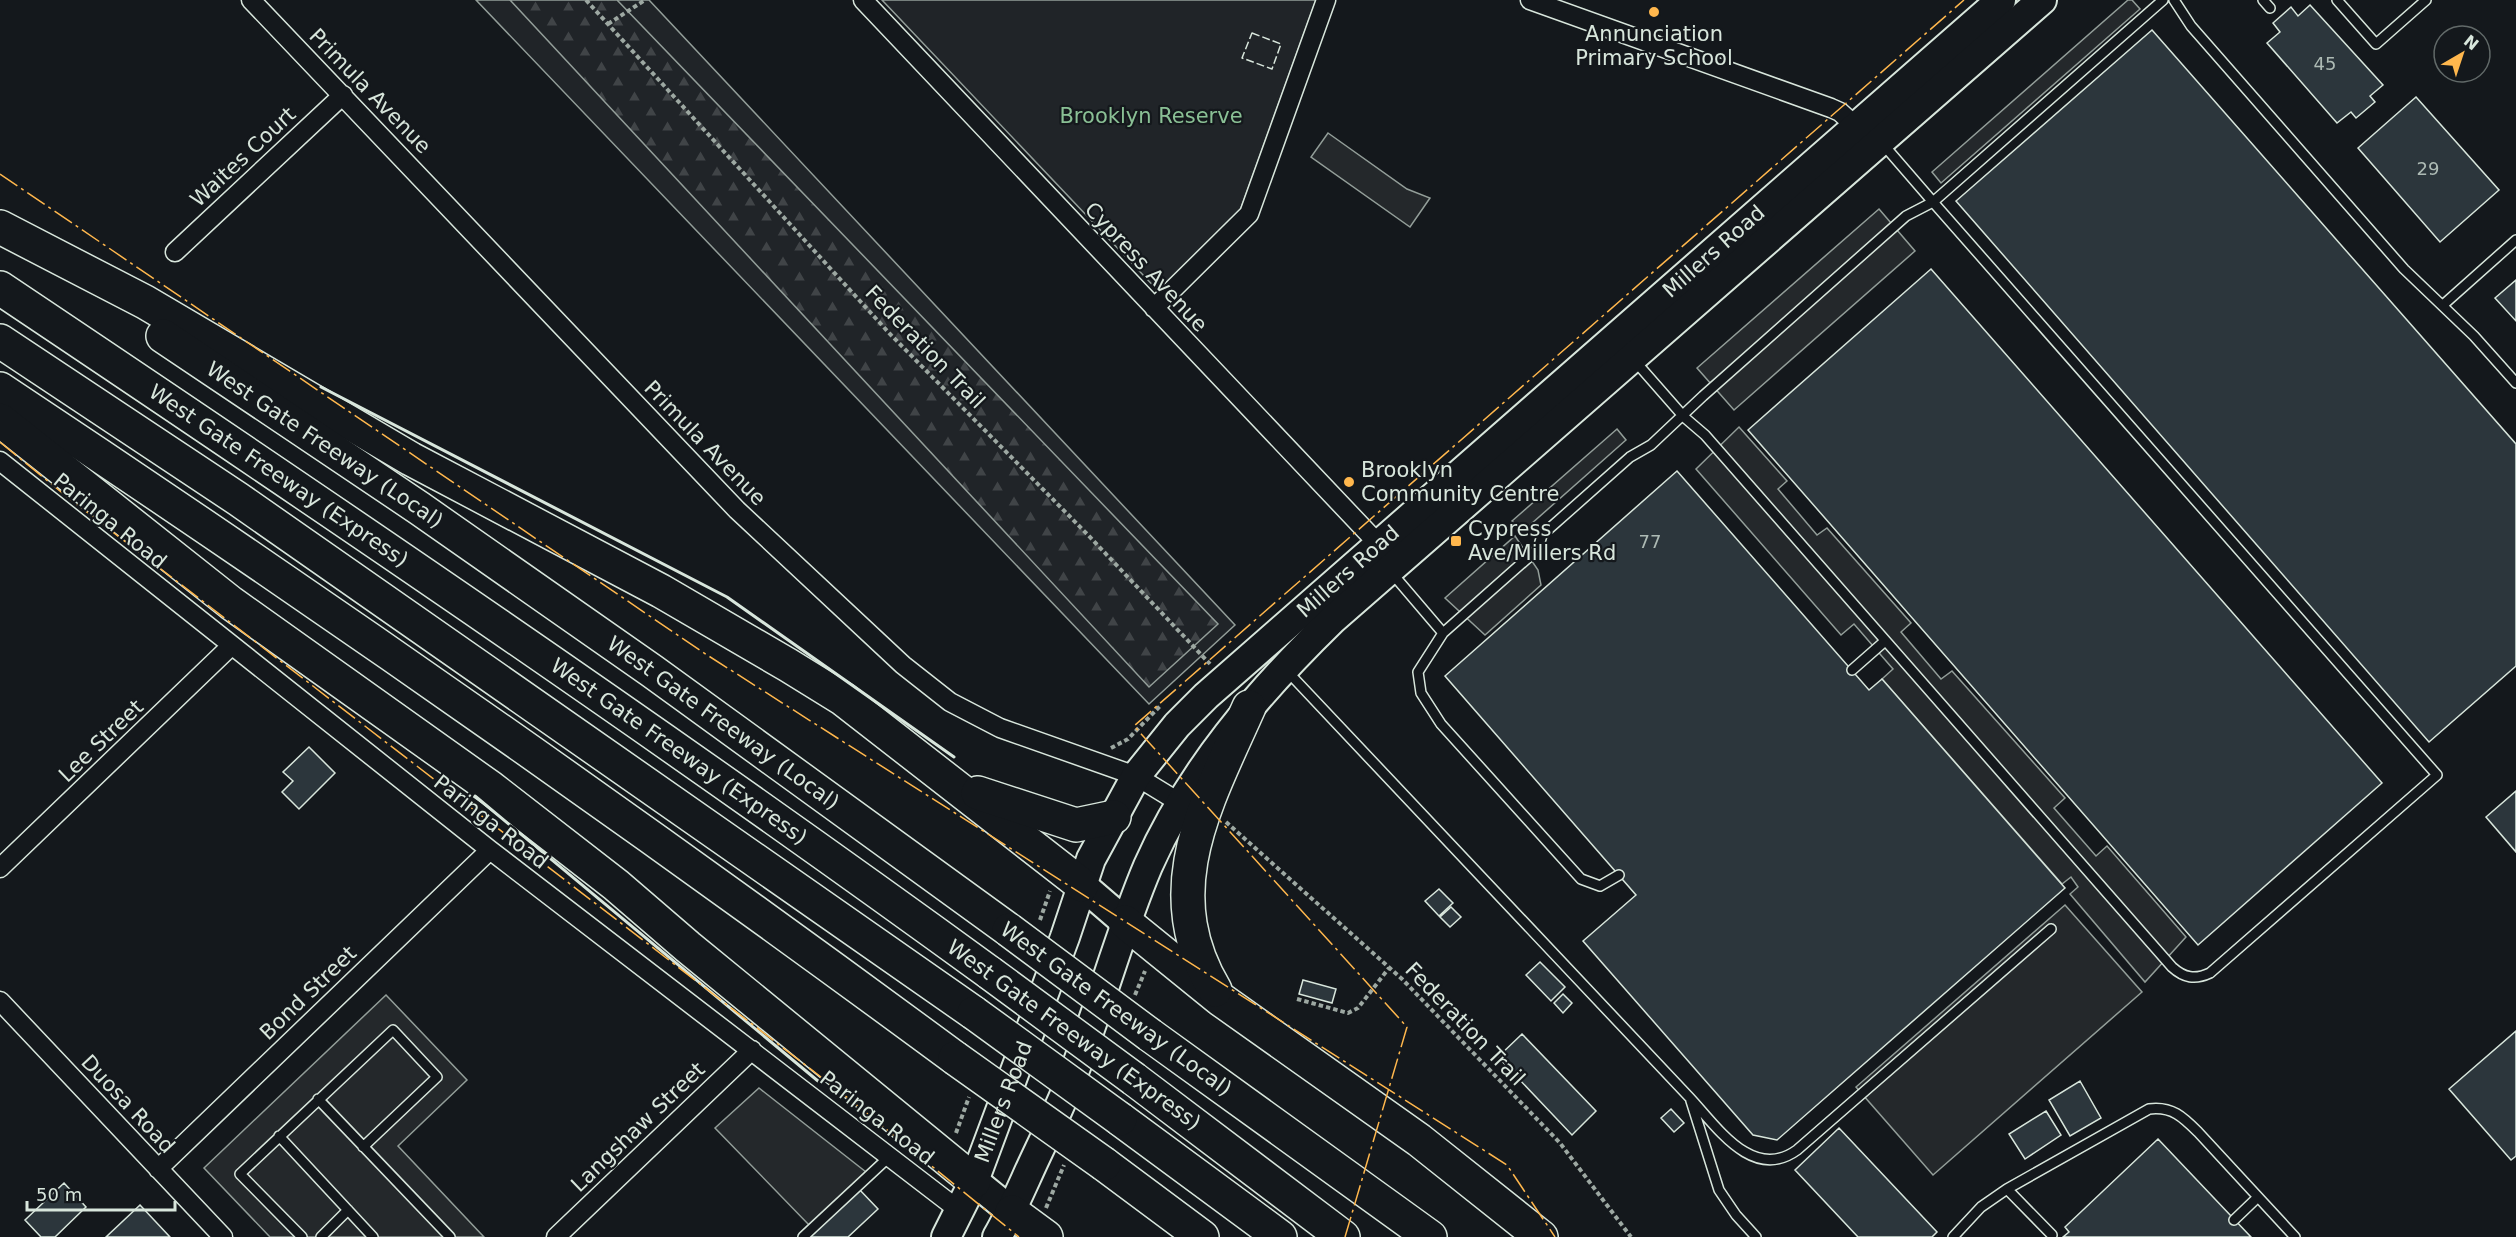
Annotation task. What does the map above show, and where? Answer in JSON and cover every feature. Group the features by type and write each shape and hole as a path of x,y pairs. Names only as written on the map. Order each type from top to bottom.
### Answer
{"highway":[{"path":"0,229 145,302 411,459 661,591 778,659 843,699 1082,885"},
{"name":"West Gate Freeway (Local)","path":"0,229 419,508 652,671 1430,1237"},
{"name":"West Gate Freeway (Express)","path":"0,288 432,580 821,850 1134,1079 1343,1237"},
{"name":"West Gate Freeway (Express)","path":"0,341 257,513 974,1013 1280,1237"},
{"path":"0,389 424,676 1104,1164 1202,1237"},
{"path":"0,420 231,603 491,788 598,871 974,1181"},
{"path":"1220,999 1200,964 1190,926 1187,898 1191,809 1249,707"},
{"path":"954,784 1076,825 1114,817"},
{"path":"1125,922 1220,999 1419,1140 1541,1237"},
{"path":"1005,1225 1046,1237"}],"main road":[{"name":"Millers Road","path":"946,1237 974,1181 1065,937 1091,859 1136,776 1177,724 1225,680 1389,559 1632,358 1870,138 2001,0"},
{"name":"Millers Road","path":"1249,707 1284,667 1389,559 1870,138 2042,0"},
{"path":"1005,1225 1075,1072 1125,922 1149,865 1191,809"},
{"path":"1082,885 1125,922"},
{"path":"974,1181 1005,1225"}],"street":[{"name":"Primula Avenue","path":"251,0 737,510 903,665 950,702 1000,728 1136,776 1191,809"},
{"name":"Cypress Avenue","path":"863,0 1389,559"},
{"path":"1154,308 1249,214 1326,0"},
{"path":"1530,0 1831,108 1870,138"},
{"name":"Waites Court","path":"175,252 343,95"},
{"name":"Paringa Road","path":"0,461 490,850 843,1119 960,1212"},
{"name":"Lee Street","path":"0,868 231,646"},
{"name":"Bond Street","path":"158,1169 490,850"},
{"name":"Duosa Road","path":"0,1001 223,1237"},
{"name":"Langshaw Street","path":"556,1237 752,1050"}],"lane":[{"path":"1619,875 1600,886 1581,879 1429,709 1421,693 1418,672 1443,633 1538,549 1542,535 1630,458 1652,445 1684,417 1703,396 1906,216 1933,202 2163,0"},
{"path":"2174,0 2191,26 2404,269 2443,305 2516,383"},
{"path":"2263,0 2270,9"},
{"path":"2337,0 2376,44 2426,0"},
{"path":"1632,358 1684,417 1705,435 2172,967 2183,976 2201,977 2210,973 2437,775 1933,202 1870,138"},
{"path":"2443,305 2516,240"},
{"path":"1389,559 1443,633"},
{"path":"1852,670 1885,641"},
{"path":"1284,667 1728,1138 1751,1157 1769,1160 1789,1156 2051,929"},
{"path":"302,1237 240,1174 393,1030 437,1077 363,1147"},
{"path":"1690,1098 1719,1190 1736,1215 1756,1237"},
{"path":"318,1099 450,1237"},
{"path":"1953,1237 1981,1207 2007,1188 2149,1109 2163,1107 2182,1117 2295,1237"},
{"path":"279,1136 373,1237"},
{"path":"803,1237 890,1156"},
{"path":"2007,1188 2052,1235"},
{"path":"2234,1220 2258,1197"},
{"path":"321,1237 348,1210"}],"path":[{"name":"Federation Trail","path":"586,0 890,334 1088,535 1225,680"},
{"path":"608,24 645,0"},
{"name":"Federation Trail","path":"1256,851 1389,969 1560,1143 1631,1237"},
{"path":"1297,999 1348,1013 1358,1008 1389,969"}],"green space":[{"path":"476,0 649,0 1235,625 1149,704"},
{"path":"510,0 617,0 1218,624 1149,687"},
{"name":"Brooklyn Reserve","path":"882,0 1316,0 1240,211 1163,296"}],"shaded area":[{"path":"2128,0 2132,0 2140,9 1941,183 1932,172"},
{"path":"1328,133 1407,189 1430,198 1410,227 1311,157"},
{"path":"1879,209 1915,251 1734,410 1697,368"},
{"path":"1739,427 1787,481 1778,489 1817,535 1827,528 1911,623 1901,632 1941,679 1952,671 2065,798 2054,808 2096,856 2107,846 2186,937 2145,982 2070,894 2078,887 2071,877 2062,884 1882,679 1893,669 1854,624 1841,635 1696,469"},
{"path":"1617,429 1626,440 1522,532 1512,521"},
{"path":"1515,536 1538,570 1541,585 1485,635 1445,598"},
{"path":"2065,905 2142,992 1933,1175 1856,1087"},
{"path":"386,995 467,1080 398,1146 484,1237 270,1237 204,1168"},
{"path":"759,1088 866,1172 810,1226 715,1128"}],"building":[{"path":"2310,5 2383,85 2370,96 2375,102 2356,118 2351,112 2337,123 2267,43 2280,32 2273,23 2291,7 2298,16"},
{"path":"2152,30 2516,444 2516,666 2429,742 1956,201"},
{"path":"2416,97 2499,190 2440,242 2358,148"},
{"path":"1931,269 2382,783 2198,945 1748,430"},
{"path":"2516,280 2516,321 2495,298"},
{"path":"1677,471 1869,690 1882,679 2065,888 1777,1140 1753,1135 1583,941 1636,895 1445,676"},
{"path":"309,747 335,773 299,809 282,792 293,781 283,772"},
{"path":"2516,791 2516,852 2486,817"},
{"path":"1439,889 1453,903 1439,916 1425,901"},
{"path":"1451,907 1461,917 1450,927 1440,917"},
{"path":"1540,962 1565,987 1551,1001 1526,975"},
{"path":"1303,980 1336,989 1332,1003 1299,994"},
{"path":"1563,994 1572,1003 1563,1013 1554,1003"},
{"path":"2516,1031 2516,1156 2511,1160 2449,1089"},
{"path":"1522,1034 1596,1111 1572,1135 1498,1057"},
{"path":"2080,1081 2101,1118 2070,1136 2049,1100"},
{"path":"1671,1109 1684,1123 1674,1132 1661,1118"},
{"path":"2046,1111 2061,1135 2025,1159 2009,1134"},
{"path":"1839,1128 1937,1232 1932,1237 1858,1237 1795,1170"},
{"path":"2158,1139 2251,1237 2063,1237 2069,1232 2065,1227"},
{"path":"64,1183 86,1207 55,1237 41,1237 25,1220"},
{"path":"858,1188 878,1209 848,1237 806,1237"},
{"path":"140,1205 170,1237 106,1237"}],"fence":[{"path":"1252,33 1281,44 1272,69 1242,58 1252,33"}],"wall":[{"path":"321,387 727,597 954,757"},
{"path":"475,796 818,1081"}],"power":[{"path":"1345,1237 1407,1027 1134,726 1964,0"},
{"path":"0,174 704,653 1507,1165 1555,1237"},
{"path":"0,442 66,496 843,1094 1019,1237"}],"place":[{"name":"Annunciation Primary School","path":"1654,12"},
{"name":"Brooklyn Community Centre","path":"1349,482"},
{"name":"Cypress Ave/Millers Rd","path":"1456,541"}]}
